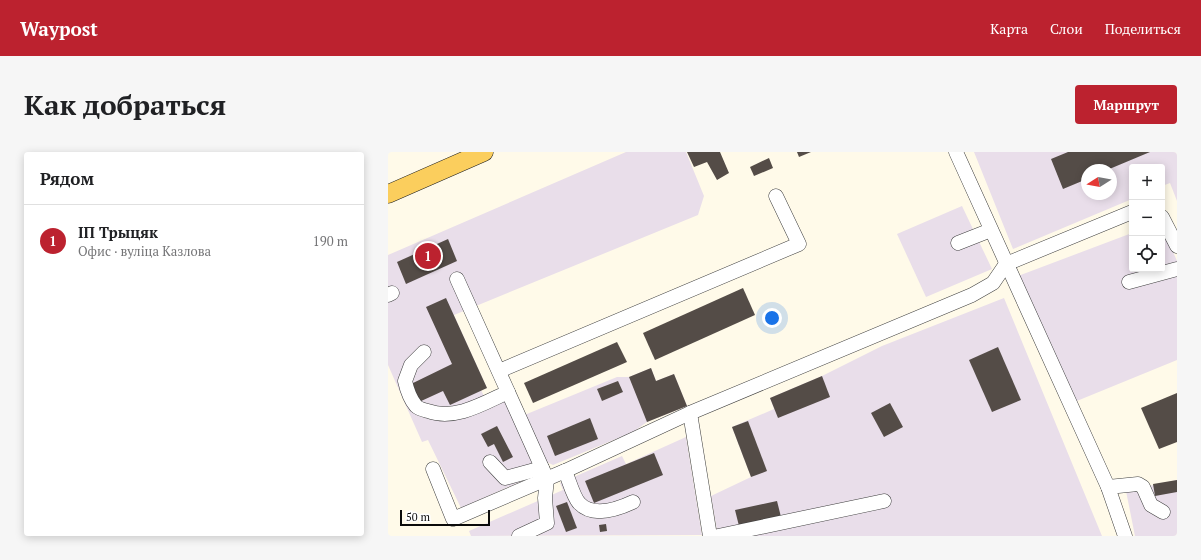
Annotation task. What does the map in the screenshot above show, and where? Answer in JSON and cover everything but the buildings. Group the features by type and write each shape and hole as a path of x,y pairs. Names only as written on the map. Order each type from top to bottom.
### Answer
{"main road":[{"path":"388,194 466,156 484,152"}],"lane":[{"path":"956,152 1108,487 1124,536"},
{"path":"498,371 799,244 776,196"},
{"path":"490,462 505,478 566,471 690,413 972,295 993,283 1006,264 1129,213"},
{"path":"1165,223 1177,246"},
{"path":"958,243 991,230"},
{"path":"1130,282 1177,269"},
{"path":"457,279 545,473 547,523 519,536"},
{"path":"424,352 411,365 404,381 409,395 417,407 431,412 449,414 470,410 508,392"},
{"path":"690,413 710,536"},
{"path":"433,469 453,519 545,473"},
{"path":"566,471 579,503 589,510 614,511 633,502"},
{"path":"1108,487 1138,484 1143,487 1152,505 1163,512"},
{"path":"718,536 884,501"}],"shaded area":[{"path":"626,152 686,152 704,196 698,215 454,315 487,388 481,390 487,402 504,400 538,474 461,508 428,440 422,442 388,365 388,255"},
{"path":"974,152 1177,152 1177,201 1170,183 1165,185 1165,164 1129,164 1129,200 1013,249"},
{"path":"962,206 992,269 926,297 897,234"},
{"path":"1165,233 1177,261 1177,360 1067,405 1018,276 1129,234 1129,272 1165,272"},
{"path":"1004,298 1102,536 718,536 711,496 751,477 732,427 774,409 770,398 822,376 882,346"},
{"path":"651,368 656,381 674,374 687,406 647,422 633,432 553,465 543,460 522,416 617,377 629,377"},
{"path":"686,437 702,535 471,536 469,531 563,490 560,483 622,456 626,464"},
{"path":"1177,480 1177,536 1135,536 1126,491"}],"place":[{"name":"ІП Трыцяк","path":"428,256"}]}
